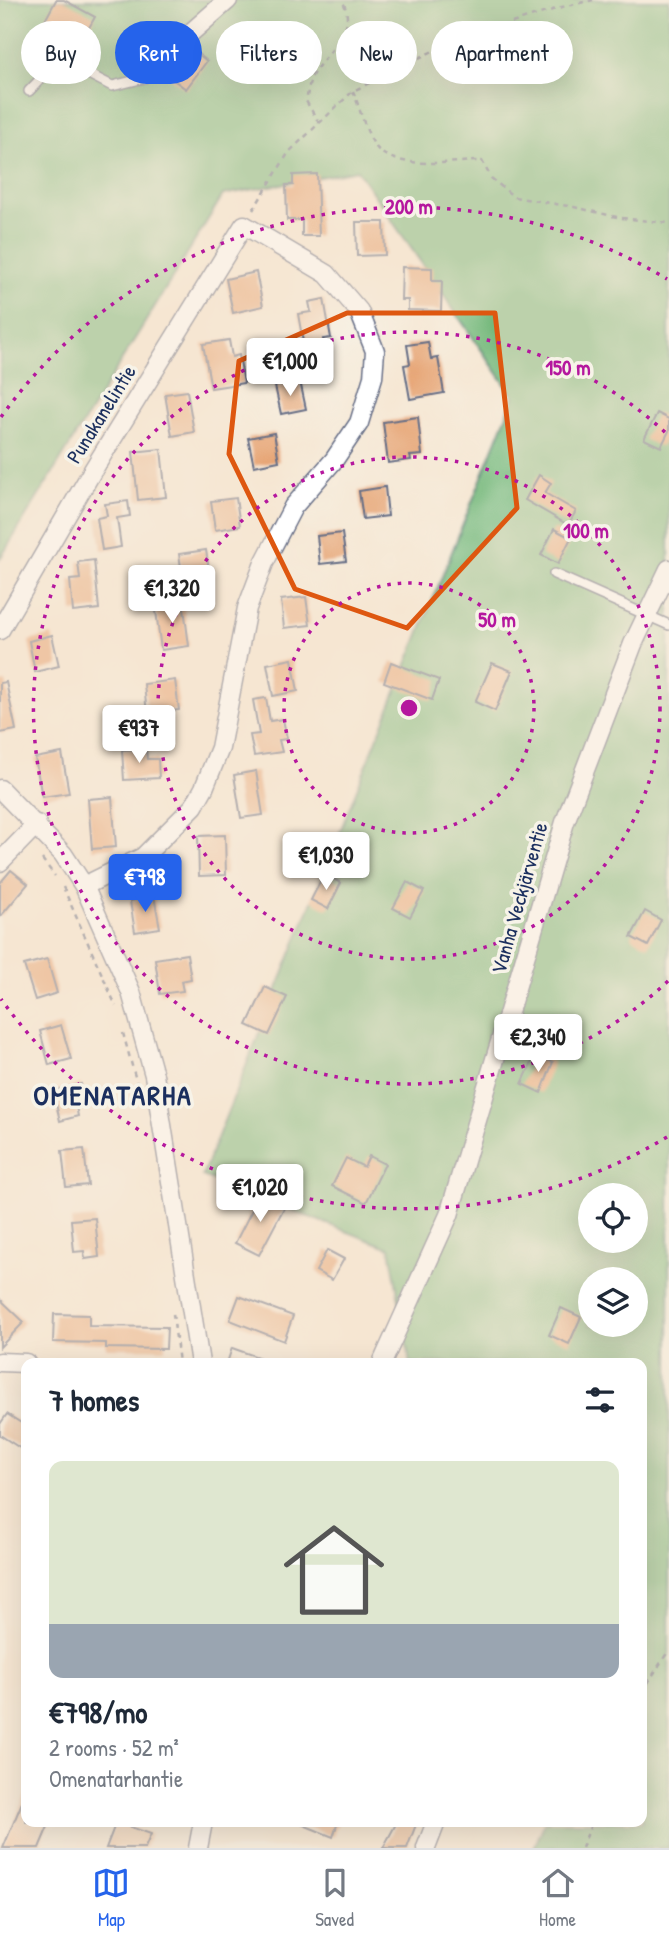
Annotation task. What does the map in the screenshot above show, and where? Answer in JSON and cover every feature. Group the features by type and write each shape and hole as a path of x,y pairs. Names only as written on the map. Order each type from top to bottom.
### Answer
{"street":[{"path":"202,23 228,0"},
{"path":"84,887 143,857 194,806 204,789 220,748 247,608 264,564 293,507 334,460 359,423 373,377 375,351 359,311 327,274 244,225"},
{"name":"Punakanelintie","path":"0,630 93,470 244,225"},
{"name":"Vanha Veckjärventie","path":"384,1358 449,1215 565,822 646,616 669,569"},
{"path":"4,793 31,830 63,854 84,887 131,992 154,1075 199,1358"},
{"path":"0,862 31,830"},
{"path":"0,1362 21,1363"},
{"path":"198,1848 202,1827"},
{"path":"426,1848 434,1827"}],"lane":[{"path":"29,91 49,70 74,66 112,86 120,84"},
{"path":"554,573 669,625"}],"path":[{"path":"319,123 306,101 312,75 331,53 347,26 348,10 342,0"},
{"path":"244,225 289,152 354,91 449,43 562,7 593,0"},
{"path":"354,91 376,149 393,159 416,163 482,161 491,177 514,197 621,218 669,223"},
{"path":"31,830 62,884 119,1017"},
{"path":"122,1030 139,1095"},
{"path":"173,1309 178,1358"},
{"path":"647,1684 669,1650"},
{"path":"582,1848 590,1827"}],"highlighted area":[{"path":"347,313 495,313 517,508 407,628 295,589 229,454 239,361"}],"green space":[{"path":"0,0 669,0 669,1848 534,1848 543,1827 647,1827 647,1358 409,1358 390,1248 202,1176 514,397 357,170 223,195 0,559"}],"building":[{"path":"56,0 64,0 95,17 93,21 45,21"},
{"path":"317,174 319,236 302,236 302,220 287,220 286,185 293,185 293,175"},
{"path":"356,222 384,222 385,255 357,256"},
{"path":"402,267 432,268 432,281 442,281 441,311 408,310 408,300 401,300"},
{"path":"256,272 263,306 233,313 226,279"},
{"path":"324,299 331,338 323,339 325,349 305,353 298,314 311,312 309,302"},
{"path":"229,340 232,357 239,355 244,383 211,388 203,344"},
{"path":"428,342 431,359 438,358 444,393 410,399 404,365 410,364 407,345"},
{"path":"300,381 306,409 281,414 275,386"},
{"path":"187,391 194,432 172,436 165,394"},
{"path":"657,413 669,419 669,431 661,447 644,439"},
{"path":"418,417 422,455 410,456 411,460 388,463 383,422"},
{"path":"274,433 279,461 254,466 248,438"},
{"path":"161,449 166,497 138,500 133,452"},
{"path":"539,475 551,483 545,493 576,511 568,525 525,500"},
{"path":"385,487 388,516 363,519 359,491"},
{"path":"236,498 240,526 215,530 211,501"},
{"path":"128,501 130,516 117,518 121,547 102,550 97,518 107,516 105,504"},
{"path":"554,529 571,538 558,564 541,555"},
{"path":"342,533 346,561 320,564 317,536"},
{"path":"206,550 211,583 184,587 179,554"},
{"path":"94,560 99,609 73,612 70,580 80,579 78,562"},
{"path":"306,597 310,625 284,628 281,600"},
{"path":"183,600 189,646 161,650 155,603"},
{"path":"52,635 59,666 35,672 29,641"},
{"path":"292,659 298,691 273,696 267,664"},
{"path":"391,662 439,680 432,700 384,682"},
{"path":"492,663 512,671 495,711 475,702"},
{"path":"175,680 179,710 147,714 144,684"},
{"path":"6,682 16,730 0,733 0,683"},
{"path":"266,698 270,721 283,719 287,739 279,740 282,752 254,756 250,735 259,734 253,700"},
{"path":"146,748 147,759 158,759 159,778 124,780 122,750"},
{"path":"62,753 69,793 42,797 35,758"},
{"path":"256,771 263,815 241,818 234,775"},
{"path":"112,797 116,847 92,849 88,799"},
{"path":"225,835 226,875 199,876 198,836"},
{"path":"11,870 28,884 0,917 0,883"},
{"path":"324,874 341,883 328,909 311,900"},
{"path":"407,882 424,891 410,917 393,908"},
{"path":"154,896 160,928 135,932 130,901"},
{"path":"645,911 661,920 648,946 631,937"},
{"path":"187,954 191,979 181,981 183,991 160,994 155,959"},
{"path":"47,959 57,993 35,1000 24,965"},
{"path":"265,987 287,997 269,1035 247,1025"},
{"path":"61,1025 71,1059 49,1065 40,1031"},
{"path":"535,1055 553,1062 541,1093 522,1084"},
{"path":"81,1084 85,1100 75,1102 78,1116 60,1121 53,1091"},
{"path":"84,1149 88,1185 66,1187 62,1151"},
{"path":"369,1156 385,1164 366,1203 332,1186 346,1158 364,1167"},
{"path":"260,1194 285,1206 259,1255 235,1243"},
{"path":"95,1218 99,1257 85,1259 84,1251 74,1252 71,1220"},
{"path":"327,1250 344,1259 332,1280 316,1271"},
{"path":"239,1296 293,1316 284,1341 230,1320"},
{"path":"0,1299 24,1322 0,1347"},
{"path":"561,1308 578,1316 578,1324 569,1344 549,1335"},
{"path":"54,1314 89,1315 89,1326 167,1327 166,1349 106,1348 106,1343 53,1342"},
{"path":"232,1348 260,1358 229,1358"},
{"path":"7,1414 21,1423 21,1449 0,1435 0,1424"},
{"path":"21,1805 21,1827 48,1827 39,1848 3,1848"},
{"path":"114,1827 131,1827 151,1834 145,1848 106,1848"},
{"path":"308,1827 336,1827 333,1837"},
{"path":"394,1827 415,1827 407,1848 383,1848"}],"district":[{"name":"OMENATARHA","path":"113,1095"}]}
